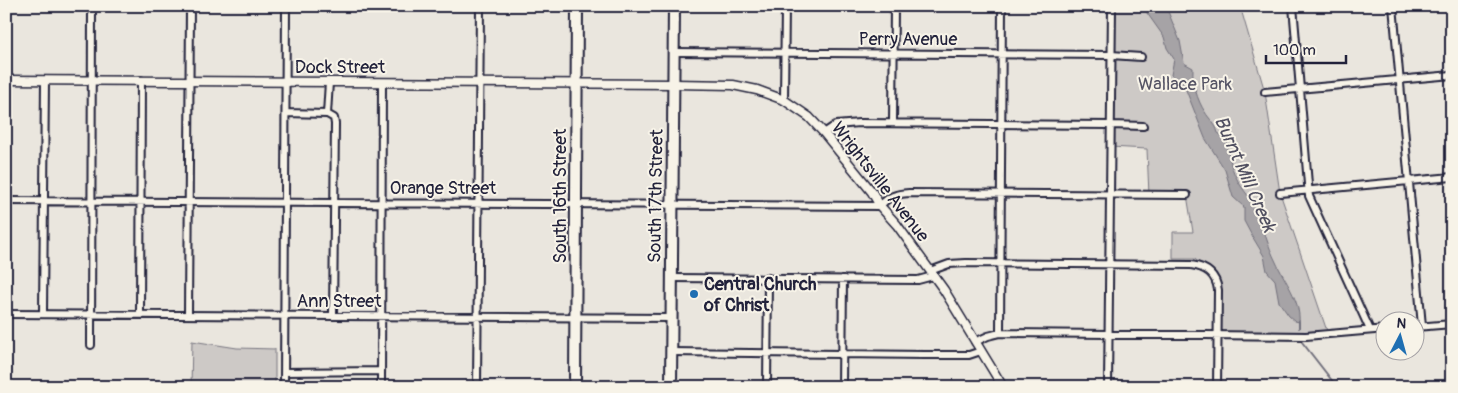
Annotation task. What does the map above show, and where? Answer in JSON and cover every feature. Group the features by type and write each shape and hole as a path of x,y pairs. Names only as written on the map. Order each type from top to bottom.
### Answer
{"main road":[{"name":"South 16th Street","path":"575,387 578,6"},
{"name":"South 17th Street","path":"671,387 674,6"}],"street":[{"path":"90,345 92,6"},
{"path":"188,315 190,6"},
{"path":"284,387 286,6"},
{"path":"477,387 480,6"},
{"path":"784,100 786,6"},
{"path":"893,123 894,6"},
{"path":"1000,333 1002,6"},
{"path":"1108,387 1112,6"},
{"path":"1293,6 1309,196 1370,330"},
{"path":"1393,6 1409,181 1418,310"},
{"name":"Perry Avenue","path":"674,52 1111,54 1141,57"},
{"path":"1265,92 1452,75"},
{"name":"Dock Street","path":"6,80 674,84"},
{"path":"42,314 45,80"},
{"path":"140,315 141,80"},
{"path":"327,114 329,82"},
{"path":"381,387 382,82"},
{"name":"Wrightsville Avenue","path":"674,84 734,85 757,90 784,100 809,117 824,133 872,192 880,206 897,225 932,274 1003,387"},
{"path":"286,113 327,114 334,118 333,316"},
{"path":"824,133 832,127 845,124 1143,126"},
{"path":"1280,193 1452,177"},
{"path":"880,206 888,198 899,194 1186,195"},
{"name":"Orange Street","path":"6,201 880,206"},
{"path":"672,278 918,280 932,274 941,266 954,263 1191,265 1209,271 1215,279 1218,290 1217,387"},
{"path":"767,387 768,278"},
{"path":"842,387 843,278"},
{"name":"Ann Street","path":"6,314 671,318"},
{"path":"1426,326 1452,324"},
{"path":"976,342 1000,333 1306,336 1376,330"},
{"path":"671,352 969,355 982,351"},
{"path":"284,372 381,372"}],"green space":[{"name":"Wallace Park","path":"1112,6 1240,6 1265,92 1280,193 1328,334 1218,335 1218,290 1212,274 1195,259 1173,259 1173,232 1193,232 1187,195 1149,195 1147,149 1110,147"},
{"path":"192,341 237,348 275,349 275,387 191,387"}],"shaded area":[{"path":"1142,6 1163,6 1167,9 1180,41 1184,63 1193,68 1197,96 1218,133 1226,138 1234,174 1258,211 1271,250 1295,299 1299,322 1289,316 1279,302 1275,280 1267,271 1264,256 1244,221 1244,207 1233,197 1225,170 1205,138 1186,90 1171,75 1174,59 1167,48 1164,37"}],"waterway":[{"name":"Burnt Mill Creek","path":"1299,321 1299,328"},
{"name":"Burnt Mill Creek","path":"1302,342 1337,387"}],"place":[{"name":"Central Church of Christ","path":"694,294"}]}
